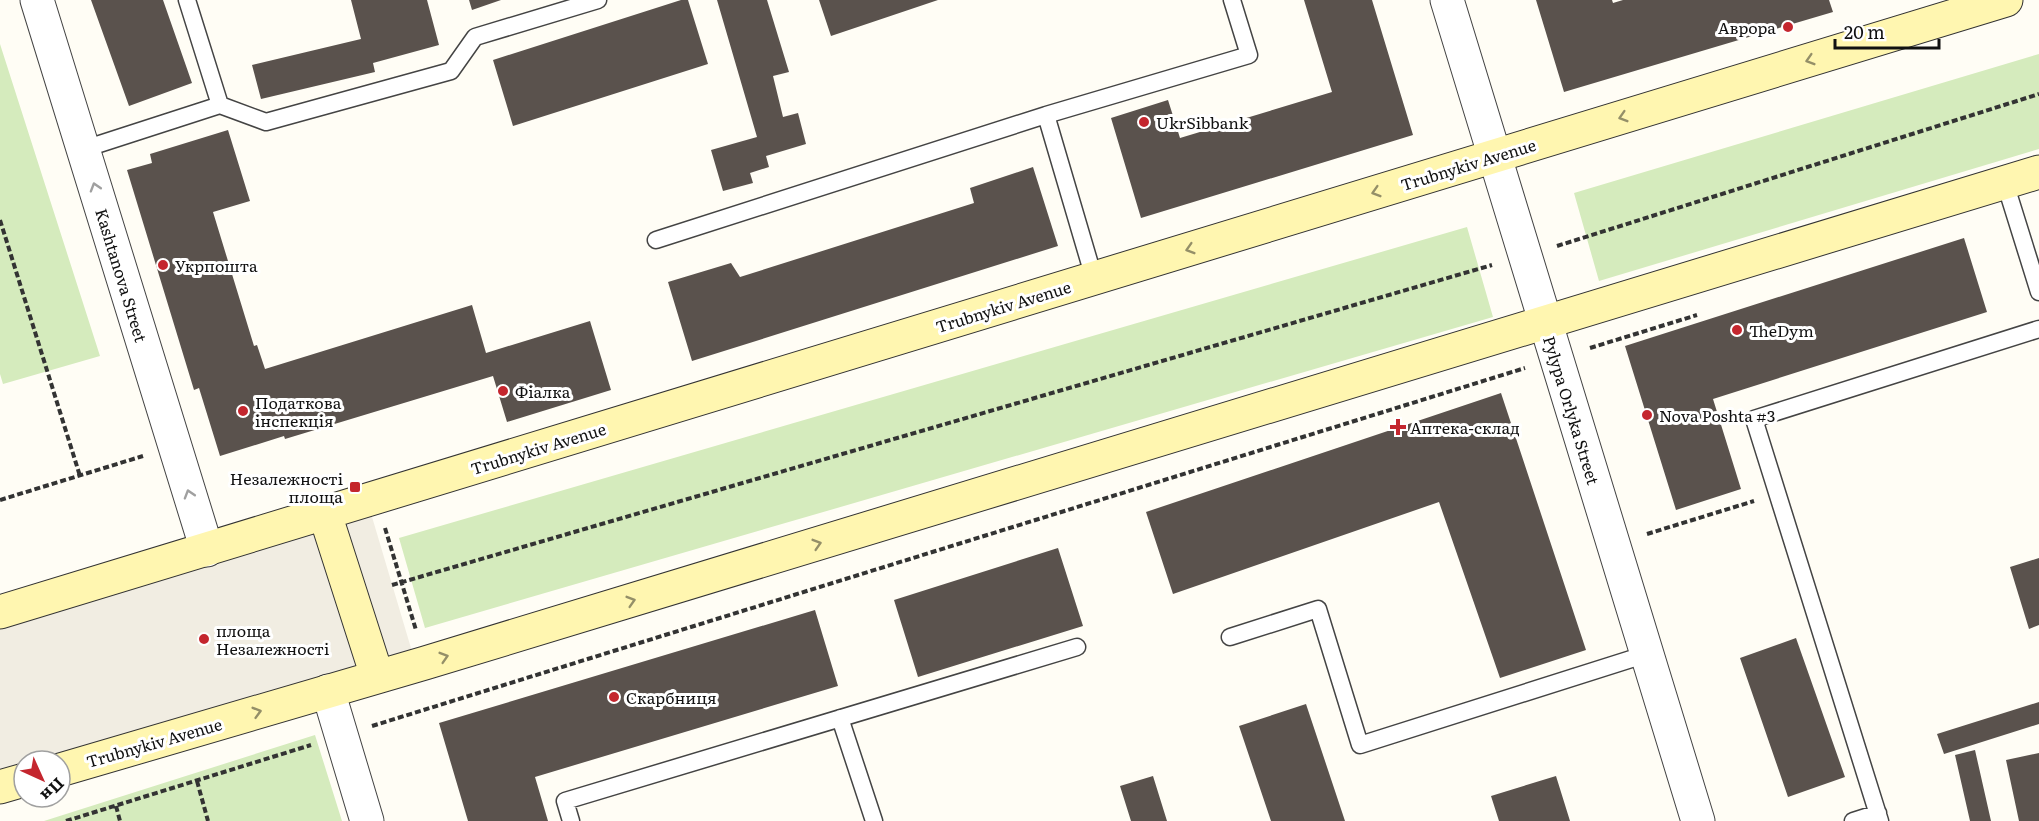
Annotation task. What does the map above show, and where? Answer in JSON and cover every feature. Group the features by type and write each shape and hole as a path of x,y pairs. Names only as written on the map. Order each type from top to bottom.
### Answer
{"main road":[{"name":"Trubnykiv Avenue","path":"1,610 207,550 2006,0"},
{"name":"Trubnykiv Avenue","path":"72,767 425,663 2039,172"},
{"path":"325,514 377,676"}],"street":[{"name":"Kashtanova Street","path":"37,0 207,550"},
{"name":"Pylypa Orlyka Street","path":"1447,0 1698,821"},
{"path":"328,692 367,821"}],"lane":[{"path":"187,0 220,105"},
{"path":"84,149 220,105 266,122 451,71 475,37 598,0"},
{"path":"656,240 1046,115 1249,55 1232,0"},
{"path":"1046,115 1094,278"},
{"path":"2005,183 2039,292"},
{"path":"1853,821 1879,817 1754,419 2039,329"},
{"path":"1230,637 1318,609 1360,745 1647,654"},
{"path":"572,821 565,801 1077,647"},
{"path":"840,718 874,821"}],"path":[{"path":"392,585 1525,256 2039,94"},
{"path":"0,220 80,476"},
{"path":"66,821 1702,313"},
{"path":"0,501 175,446"},
{"path":"1612,544 1778,494"},
{"path":"376,498 438,706"},
{"path":"197,781 208,821"},
{"path":"116,806 120,821"}],"green space":[{"path":"0,44 100,356 3,384 0,374"},
{"path":"2039,54 2039,149 1599,281 1574,193"},
{"path":"1467,227 1493,317 425,628 399,538"},
{"path":"315,735 342,821 44,821"}],"shaded area":[{"name":"площа Незалежності","path":"367,500 416,665 72,758 72,749 12,749 12,784 0,787 0,612"}],"building":[{"path":"91,0 163,0 192,83 129,106"},
{"path":"351,0 427,0 439,45 373,63 375,72 261,99 252,65 361,39"},
{"path":"469,0 501,0 472,10"},
{"path":"681,0 688,0 708,64 513,126 493,60"},
{"path":"717,0 767,0 789,72 773,76 783,117 798,113 806,144 766,156 769,167 750,173 753,183 723,191 711,150 757,137"},
{"path":"819,0 938,0 831,36"},
{"path":"1304,0 1372,0 1413,135 1141,218 1111,118 1168,100 1180,138 1332,92"},
{"path":"1536,0 1612,0 1613,3 1623,0 1829,0 1833,12 1564,92"},
{"path":"228,130 250,201 213,212 254,346 257,345 265,369 472,305 486,353 590,321 611,390 507,422 493,376 285,439 284,436 220,456 199,388 194,390 127,170 152,163 150,154"},
{"path":"1033,167 1058,246 692,361 668,282 731,263 740,277 974,203 970,188"},
{"path":"1964,238 1987,312 1713,399 1741,489 1676,510 1625,346"},
{"path":"1501,393 1586,650 1500,678 1439,502 1173,594 1146,512"},
{"path":"1058,548 1083,626 918,677 894,600"},
{"path":"2039,558 2039,625 2029,629 2010,567"},
{"path":"815,610 838,686 535,777 548,821 468,821 439,723"},
{"path":"1796,638 1845,777 1788,797 1740,658"},
{"path":"2039,702 2039,724 1944,754 1937,734"},
{"path":"1306,704 1345,821 1271,821 1239,726"},
{"path":"1975,750 1991,821 1970,821 1955,755"},
{"path":"2039,753 2039,821 2019,821 2006,760"},
{"path":"1153,776 1167,821 1131,821 1120,786"},
{"path":"1556,776 1570,821 1499,821 1491,796"}],"place":[{"name":"Аврора","path":"1788,27"},
{"name":"UkrSibbank","path":"1144,122"},
{"name":"Укрпошта","path":"163,265"},
{"name":"TheDym","path":"1737,330"},
{"name":"Фіалка","path":"503,391"},
{"name":"Податкова інспекція","path":"243,411"},
{"name":"Nova Poshta #3","path":"1647,415"},
{"name":"Аптека-склад","path":"1398,427"},
{"name":"Незалежності площа","path":"355,487"},
{"name":"площа Незалежності","path":"204,639"},
{"name":"Скарбниця","path":"614,697"}]}
